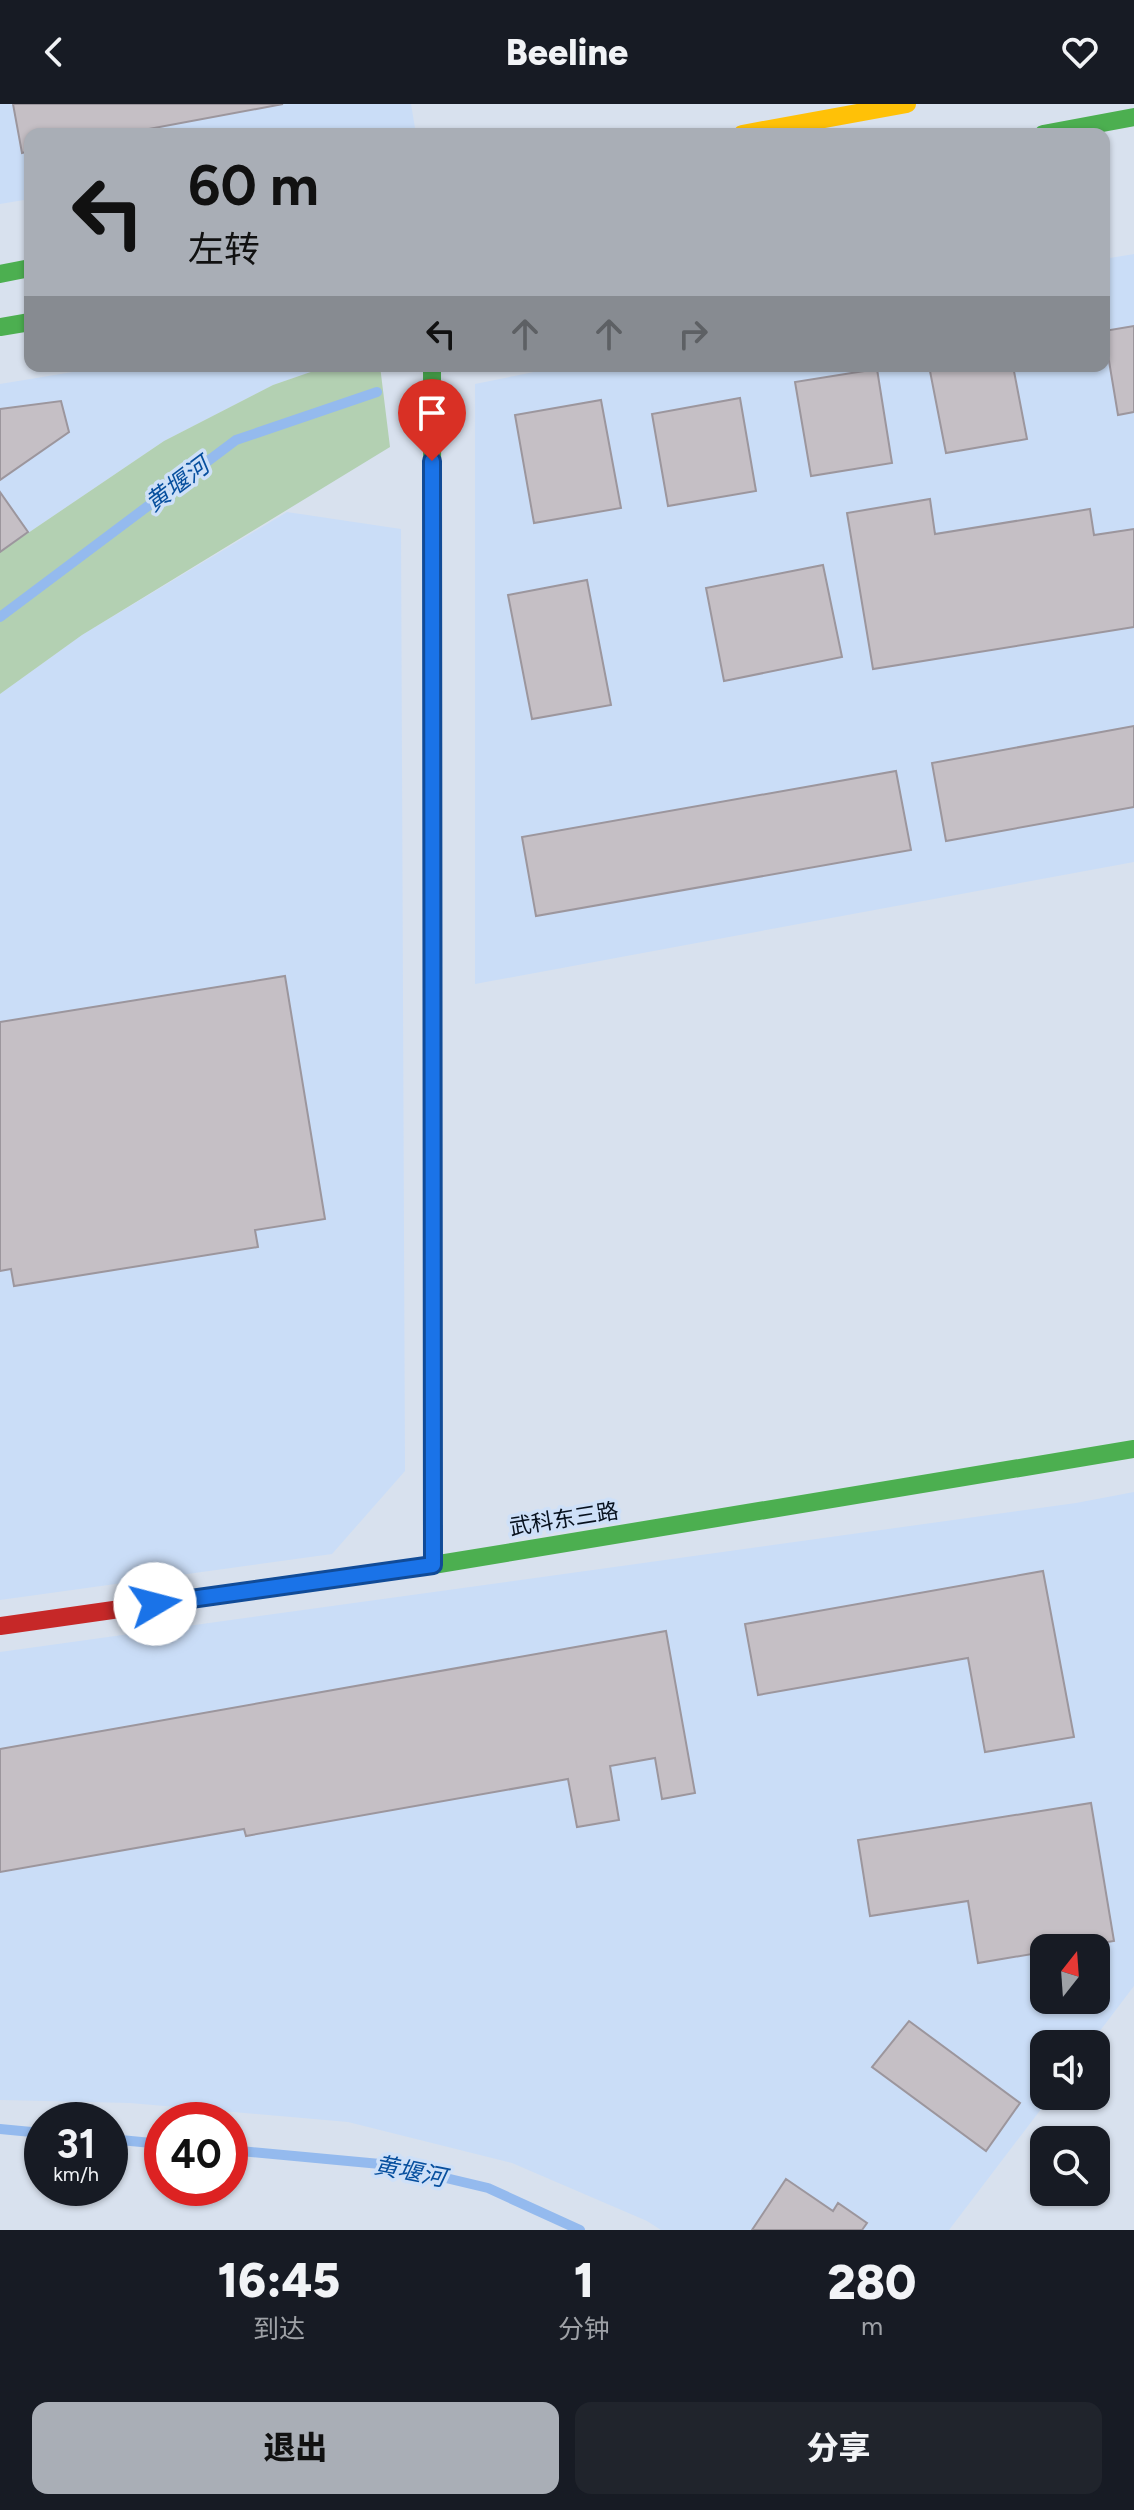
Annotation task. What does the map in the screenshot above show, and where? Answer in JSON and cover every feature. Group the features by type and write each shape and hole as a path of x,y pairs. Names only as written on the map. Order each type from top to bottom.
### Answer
{"street":[{"path":"775,128 907,104"},
{"path":"1075,128 1134,117"},
{"path":"0,274 24,269"},
{"path":"0,327 24,323"},
{"path":"432,372 433,1565"},
{"name":"武科东三路","path":"0,1626 433,1565 1134,1449"}],"shaded area":[{"path":"0,104 411,104 415,128 24,128 24,200 0,204"},
{"path":"1134,254 1134,862 475,984 475,384 534,372 1110,372 1110,258"},
{"path":"73,372 311,372 273,385 164,441 0,552 0,384"},
{"path":"287,512 401,529 405,1471 332,1554 0,1600 0,694 82,635"},
{"path":"1134,1492 1134,1986 1101,2030 1030,2030 1030,2110 1040,2110 949,2230 661,2230 647,2221 512,2163 348,2122 248,2113 248,2102 144,2104 0,2100 0,1652 1076,1503"}],"green space":[{"path":"311,372 381,372 390,447 82,635 0,694 0,552 164,441 273,385"}],"building":[{"path":"13,104 283,104 154,128 24,128 22,153"},
{"path":"1134,326 1134,412 1118,415 1110,367 1110,330"},
{"path":"877,372 892,463 811,476 795,382"},
{"path":"930,372 1014,372 1027,439 946,453"},
{"path":"740,398 756,491 668,506 652,414"},
{"path":"601,400 621,508 534,523 515,415"},
{"path":"61,401 69,432 0,480 0,409"},
{"path":"0,492 28,532 0,552"},
{"path":"930,499 935,534 1090,509 1094,535 1134,529 1134,627 873,669 847,513"},
{"path":"823,565 842,657 724,681 706,588"},
{"path":"587,580 611,705 532,719 508,595"},
{"path":"1134,726 1134,807 946,841 932,763"},
{"path":"896,771 911,850 536,916 522,837"},
{"path":"285,976 325,1219 255,1230 258,1247 14,1286 11,1269 0,1271 0,1022"},
{"path":"1043,1571 1074,1737 985,1752 968,1658 758,1695 745,1624"},
{"path":"666,1631 695,1793 662,1799 655,1758 610,1766 619,1820 577,1827 568,1779 246,1836 244,1829 0,1872 0,1749"},
{"path":"1091,1803 1114,1941 1110,1942 1110,1934 1030,1934 1030,1954 978,1963 968,1901 870,1916 858,1840"},
{"path":"909,2021 1020,2103 986,2151 872,2067"},
{"path":"786,2179 833,2211 838,2203 867,2223 862,2230 752,2230"}],"waterway":[{"name":"黄堰河","path":"0,617 236,440 377,392"},
{"name":"黄堰河","path":"0,2129 24,2131"},
{"name":"黄堰河","path":"128,2141 144,2142"},
{"name":"黄堰河","path":"248,2152 391,2165 488,2188 580,2230"}],"traffic: fast":[{"path":"1075,128 1134,117"},
{"path":"0,274 24,269"},
{"path":"0,327 24,323"},
{"path":"432,372 433,1263"},
{"path":"274,1587 433,1565 1134,1449"}],"traffic: slow":[{"path":"775,128 907,104"},
{"path":"433,1263 433,1565"}],"traffic: jam":[{"path":"0,1626 274,1587"}],"route":[{"path":"155,1604 433,1565 432,461"}]}
